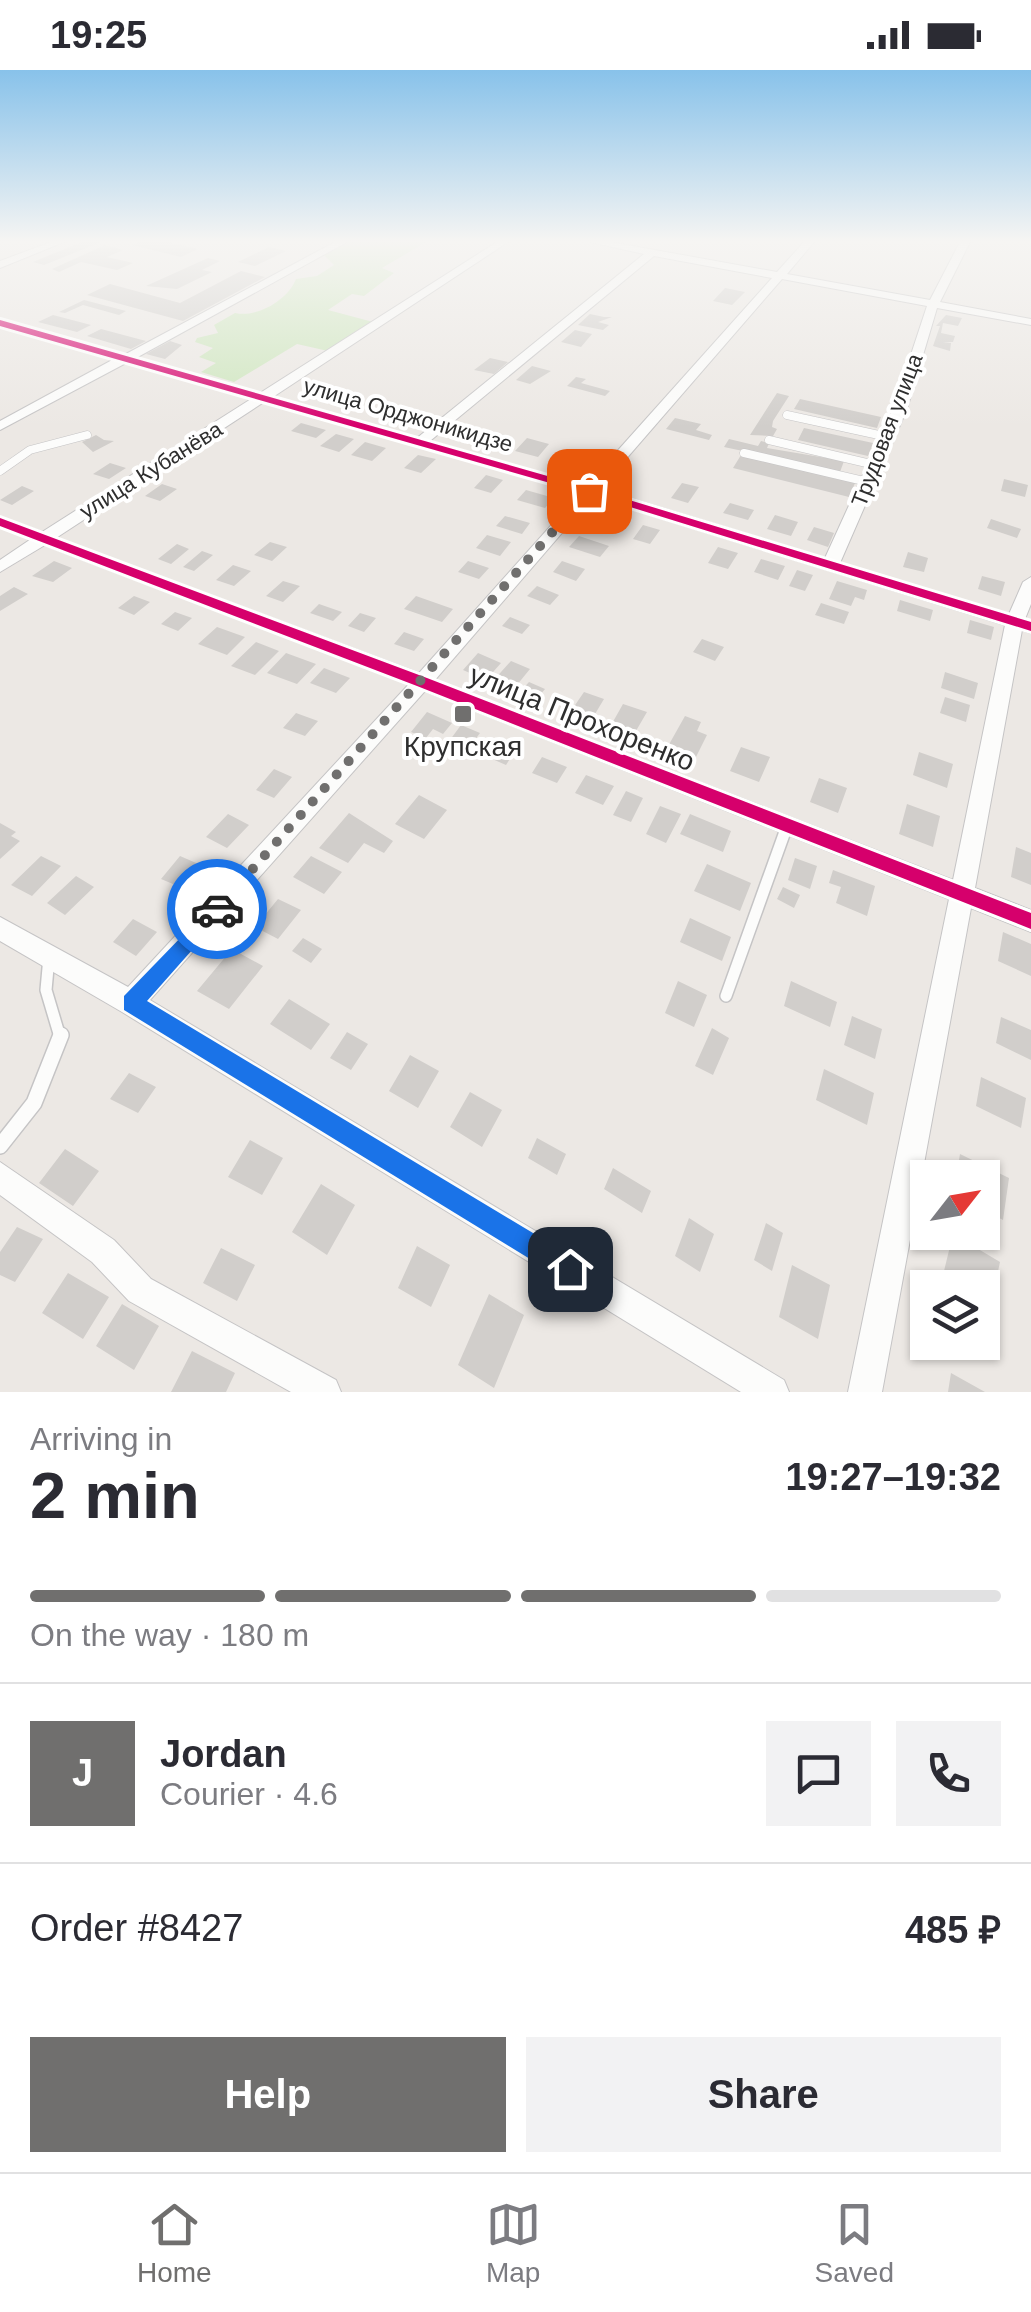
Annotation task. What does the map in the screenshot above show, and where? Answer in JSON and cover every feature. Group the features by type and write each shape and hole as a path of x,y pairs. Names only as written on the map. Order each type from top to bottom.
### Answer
{"street":[{"path":"0,426 228,304"},
{"name":"улица Кубанёва","path":"0,568 409,304"},
{"path":"420,442 589,304"},
{"path":"132,1003 422,682 755,304"},
{"path":"933,304 1031,322"},
{"name":"Трудовая улица","path":"832,564 888,437 933,304"},
{"name":"улица Орджоникидзе","path":"0,323 589,491 1023,625"},
{"name":"улица Прохоренко","path":"0,522 422,682 1031,921"},
{"path":"866,1392 959,894 1031,582"},
{"path":"0,928 132,1003 772,1392"},
{"path":"0,1178 103,1251 140,1290 324,1392"}],"lane":[{"path":"787,415 888,437"},
{"path":"0,471 30,450 87,435"},
{"path":"770,440 876,465"},
{"path":"744,453 868,482"},
{"path":"726,996 787,826"},
{"path":"0,1146 34,1103 62,1036 46,990 49,956"}],"green space":[{"path":"337,304 328,310 373,322 328,351 297,344 234,382 201,372 216,363 199,357 213,348 195,342 197,338 218,333 214,325 235,313 253,313 271,306"}],"building":[{"path":"76,304 98,304 126,311 119,315 83,305 59,312"},
{"path":"119,304 215,304 183,321"},
{"path":"590,314 612,317 598,322 609,325 603,330 578,325"},
{"path":"53,315 91,325 77,332 38,322"},
{"path":"946,315 962,318 958,326 943,323 941,333 955,336 953,342 943,342 951,343 950,351 933,346 940,326 936,326"},
{"path":"101,329 146,341 131,349 87,336"},
{"path":"575,330 592,334 581,347 561,342"},
{"path":"170,341 182,345 165,359 146,354"},
{"path":"490,358 508,362 494,374 474,370"},
{"path":"532,366 551,371 530,384 516,380"},
{"path":"576,377 586,379 581,383 610,391 605,396 567,386"},
{"path":"777,393 789,396 773,421 772,427 777,429 773,436 750,435"},
{"path":"800,399 881,417 877,428 794,409"},
{"path":"675,418 701,424 696,430 712,435 709,440 666,429"},
{"path":"301,423 326,430 316,438 291,431"},
{"path":"804,428 873,443 868,456 798,440"},
{"path":"336,434 354,439 339,452 320,446"},
{"path":"96,435 114,441 93,452 82,442"},
{"path":"527,438 549,444 538,457 515,451"},
{"path":"729,439 758,446 761,441 769,443 767,448 844,461 840,472 724,447"},
{"path":"365,442 386,448 372,461 351,455"},
{"path":"418,455 436,459 421,473 404,468"},
{"path":"741,455 855,483 849,497 733,468"},
{"path":"110,463 126,468 109,479 93,474"},
{"path":"486,475 503,480 491,493 474,488"},
{"path":"1004,479 1028,485 1025,497 1001,491"},
{"path":"682,483 699,487 688,503 671,498"},
{"path":"162,484 177,489 160,501 145,496"},
{"path":"22,486 34,491 12,505 0,500"},
{"path":"526,490 554,498 545,508 517,500"},
{"path":"730,503 754,510 748,520 723,513"},
{"path":"597,511 621,519 614,528 589,521"},
{"path":"775,515 798,522 791,536 767,529"},
{"path":"505,516 530,523 522,534 496,526"},
{"path":"991,519 1021,529 1017,538 987,528"},
{"path":"643,525 660,530 650,544 633,539"},
{"path":"814,527 834,533 828,547 807,540"},
{"path":"487,535 511,542 500,556 476,548"},
{"path":"579,536 609,546 600,557 569,547"},
{"path":"270,542 287,547 272,561 254,555"},
{"path":"177,544 189,549 171,564 158,559"},
{"path":"718,547 738,553 728,569 708,563"},
{"path":"202,551 213,555 194,571 183,567"},
{"path":"908,552 928,558 924,572 903,567"},
{"path":"761,559 785,566 778,580 754,572"},
{"path":"54,561 72,568 53,582 32,576"},
{"path":"468,561 489,568 479,579 458,572"},
{"path":"562,561 585,569 576,581 553,572"},
{"path":"233,565 251,571 234,586 216,580"},
{"path":"797,570 813,575 805,591 789,586"},
{"path":"982,576 1005,582 1001,596 978,589"},
{"path":"283,581 300,586 283,602 266,596"},
{"path":"837,581 867,590 864,600 855,597 851,606 829,599"},
{"path":"537,586 559,595 550,605 527,596"},
{"path":"14,587 28,594 0,611 0,596"},
{"path":"134,596 150,602 134,615 118,608"},
{"path":"416,596 453,609 442,622 404,609"},
{"path":"900,600 933,610 930,621 897,611"},
{"path":"821,603 849,612 844,624 815,615"},
{"path":"319,604 342,612 333,621 310,613"},
{"path":"175,612 192,618 178,631 161,624"},
{"path":"360,613 376,618 364,632 348,626"},
{"path":"510,617 530,625 522,634 502,626"},
{"path":"970,620 994,627 991,640 967,633"},
{"path":"217,627 245,637 227,655 198,644"},
{"path":"404,632 424,639 414,651 394,644"},
{"path":"702,639 724,647 715,661 693,652"},
{"path":"256,642 279,651 255,675 231,666"},
{"path":"286,653 316,664 297,684 267,673"},
{"path":"478,653 501,663 486,680 463,670"},
{"path":"511,661 530,669 512,691 492,682"},
{"path":"324,668 350,678 336,693 310,683"},
{"path":"945,672 978,683 974,699 941,688"},
{"path":"529,682 545,689 535,701 519,693"},
{"path":"584,692 604,699 592,719 571,711"},
{"path":"945,697 970,705 966,722 940,713"},
{"path":"623,704 647,712 633,736 610,727"},
{"path":"427,712 452,723 443,734 433,729 426,738 411,732"},
{"path":"296,713 318,721 305,736 283,728"},
{"path":"685,716 701,722 697,731 707,735 695,759 667,748"},
{"path":"461,725 480,733 466,752 447,744"},
{"path":"495,739 517,748 506,765 483,755"},
{"path":"741,747 770,757 759,782 730,771"},
{"path":"919,752 953,764 947,788 913,775"},
{"path":"542,757 567,767 557,783 532,773"},
{"path":"274,769 292,777 274,798 256,790"},
{"path":"586,775 614,786 603,805 575,793"},
{"path":"819,778 847,788 838,813 810,802"},
{"path":"626,791 643,798 631,822 613,815"},
{"path":"419,795 447,810 424,839 395,824"},
{"path":"907,804 940,816 933,847 899,834"},
{"path":"660,806 681,814 666,843 646,834"},
{"path":"349,813 393,841 384,853 364,843 348,863 319,848"},
{"path":"228,814 249,825 227,848 206,837"},
{"path":"690,814 731,831 723,852 680,834"},
{"path":"0,823 16,832 11,836 20,841 0,859"},
{"path":"1016,847 1031,853 1031,885 1011,877"},
{"path":"41,856 61,866 32,896 11,885"},
{"path":"180,856 203,866 185,889 161,879"},
{"path":"311,856 342,872 324,894 293,877"},
{"path":"795,858 817,866 810,889 788,880"},
{"path":"707,864 751,883 740,911 694,891"},
{"path":"833,870 875,886 867,916 836,903 841,887 829,883"},
{"path":"76,876 94,887 65,915 47,903"},
{"path":"783,887 800,895 794,908 777,899"},
{"path":"278,899 301,910 278,939 255,927"},
{"path":"690,918 731,937 722,961 680,942"},
{"path":"133,919 157,932 136,956 113,942"},
{"path":"1003,932 1031,944 1031,976 998,961"},
{"path":"303,938 322,949 311,963 292,951"},
{"path":"232,949 263,966 229,1009 197,991"},
{"path":"678,981 707,995 694,1027 665,1013"},
{"path":"791,981 837,1002 830,1027 784,1006"},
{"path":"289,999 330,1024 311,1050 270,1024"},
{"path":"852,1016 882,1029 875,1059 844,1045"},
{"path":"1001,1017 1031,1030 1031,1060 996,1043"},
{"path":"712,1028 729,1038 713,1075 695,1066"},
{"path":"347,1032 368,1044 351,1070 330,1058"},
{"path":"410,1055 439,1071 418,1108 389,1091"},
{"path":"824,1069 874,1093 867,1125 816,1100"},
{"path":"129,1073 156,1087 138,1113 110,1099"},
{"path":"981,1077 1026,1098 1021,1128 976,1106"},
{"path":"470,1092 502,1110 482,1147 450,1127"},
{"path":"537,1138 566,1154 557,1175 528,1158"},
{"path":"250,1140 283,1158 262,1195 228,1177"},
{"path":"65,1149 99,1171 73,1206 39,1183"},
{"path":"613,1168 651,1191 642,1213 604,1189"},
{"path":"1000,1174 1009,1178 1003,1220 1000,1218"},
{"path":"321,1184 355,1205 327,1255 292,1232"},
{"path":"689,1218 714,1234 700,1272 675,1256"},
{"path":"766,1223 783,1233 772,1271 754,1260"},
{"path":"17,1227 43,1239 15,1282 0,1275 0,1252"},
{"path":"417,1246 450,1265 431,1307 398,1288"},
{"path":"221,1248 255,1265 237,1301 203,1283"},
{"path":"949,1250 980,1250 1000,1262 998,1270 944,1270"},
{"path":"792,1265 830,1285 818,1339 779,1317"},
{"path":"68,1273 109,1297 83,1339 42,1313"},
{"path":"489,1294 524,1315 494,1388 458,1365"},
{"path":"122,1304 159,1326 134,1370 96,1346"},
{"path":"192,1351 235,1373 226,1392 171,1392"},
{"path":"951,1373 985,1392 948,1392"}],"cycle path":[{"path":"0,323 589,491 1031,627"},
{"path":"0,522 422,682 1031,921"}],"way so far":[{"path":"217,909 589,491"}],"place":[{"name":"Крупская","path":"463,714"}],"route":[{"path":"217,909 132,1003 570,1269"}]}
